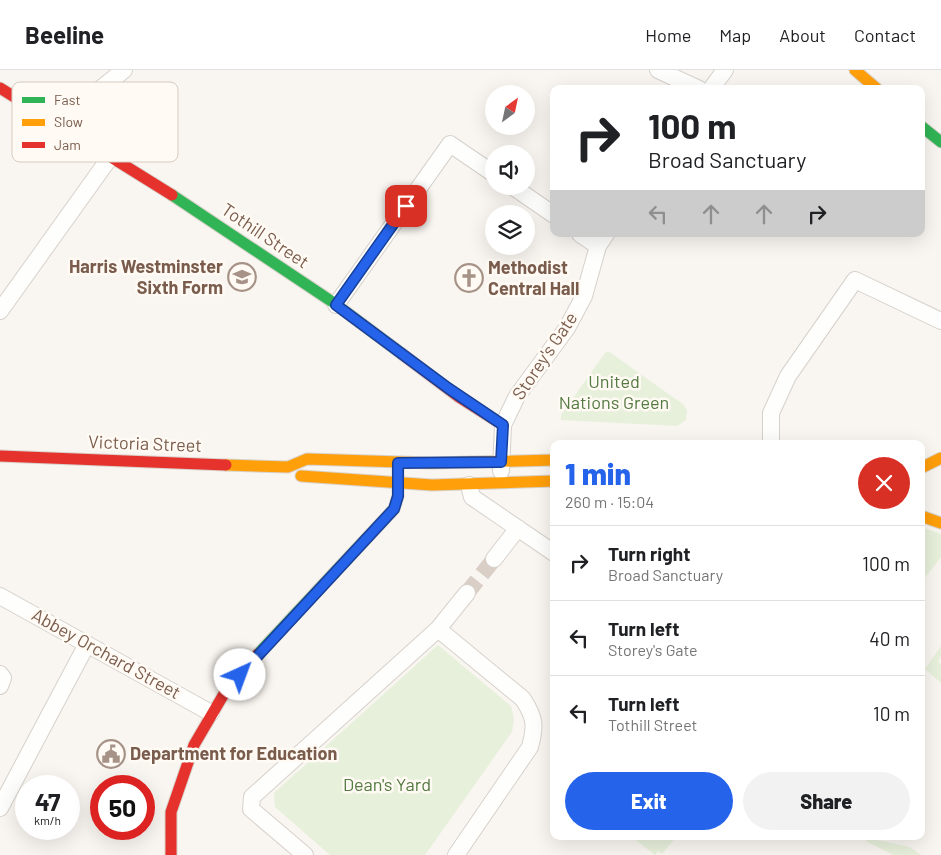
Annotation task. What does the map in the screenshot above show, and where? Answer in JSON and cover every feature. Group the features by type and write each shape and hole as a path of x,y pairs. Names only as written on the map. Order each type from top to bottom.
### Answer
{"main road":[{"path":"855,70 872,85"},
{"name":"Tothill Street","path":"0,88 12,95"},
{"path":"925,129 941,142"},
{"name":"Tothill Street","path":"120,162 219,225 336,305 448,388 503,425"},
{"name":"Victoria Street","path":"0,456 288,467 308,459 398,463 550,460"},
{"path":"925,466 941,458"},
{"path":"171,855 171,812 194,745 211,713 228,687 388,518 394,509 398,496 398,463"},
{"name":"Victoria Street","path":"288,467 304,477 398,483 469,485 550,481"},
{"path":"925,517 938,522"}],"street":[{"path":"109,82 124,70"},
{"path":"658,70 690,85"},
{"path":"714,85 725,70"},
{"path":"336,305 450,144 485,168"},
{"path":"0,311 107,162"},
{"path":"525,195 550,213"},
{"name":"Storey's Gate","path":"500,482 503,425 517,396 567,328 581,301 602,240"},
{"path":"771,440 771,413 788,376 855,280 941,321"},
{"path":"469,485 472,497 550,550"},
{"path":"494,559 518,528"},
{"path":"304,855 251,809 252,797 438,629 467,593"},
{"name":"Abbey Orchard Street","path":"2,602 87,644 211,713"},
{"path":"438,629 523,699 532,713 535,730 530,746 456,855"},
{"path":"0,808 87,644"},
{"path":"0,674 2,678 0,686"}],"green space":[{"name":"United Nations Green","path":"608,351 684,405 687,411 686,420 677,426 561,420 561,415"},
{"path":"925,528 941,534 941,557 925,578"},
{"name":"Dean's Yard","path":"438,645 511,706 514,719 512,732 425,855 330,855 275,807 274,793"},
{"path":"941,646 941,656 938,662 941,664 941,683 925,669"},
{"path":"636,840 674,840 662,854 658,851 655,855"},
{"path":"877,840 910,847 921,855 893,855 866,841"}],"tunnel":[{"path":"467,593 494,559"}],"traffic: fast":[{"path":"925,129 941,142"},
{"path":"172,195 334,303 402,354"},
{"path":"258,654 394,509 398,496 398,466"}],"traffic: slow":[{"path":"855,70 872,85"},
{"path":"925,466 941,458"},
{"path":"226,465 288,467 307,459 432,463 550,460"},
{"path":"301,476 432,485 550,481"},
{"path":"925,517 941,523"}],"traffic: jam":[{"path":"0,88 12,95"},
{"path":"119,162 172,195"},
{"path":"402,354 459,397 503,425"},
{"path":"0,456 226,465"},
{"path":"171,855 171,812 194,745 228,687 258,654"}],"place":[{"name":"Harris Westminster Sixth Form","path":"242,277"},
{"name":"Methodist Central Hall","path":"469,278"},
{"name":"Department for Education","path":"111,754"}],"route":[{"path":"240,675 388,518 394,509 398,496 398,463 501,462 503,425 448,388 336,305 406,206"}]}
